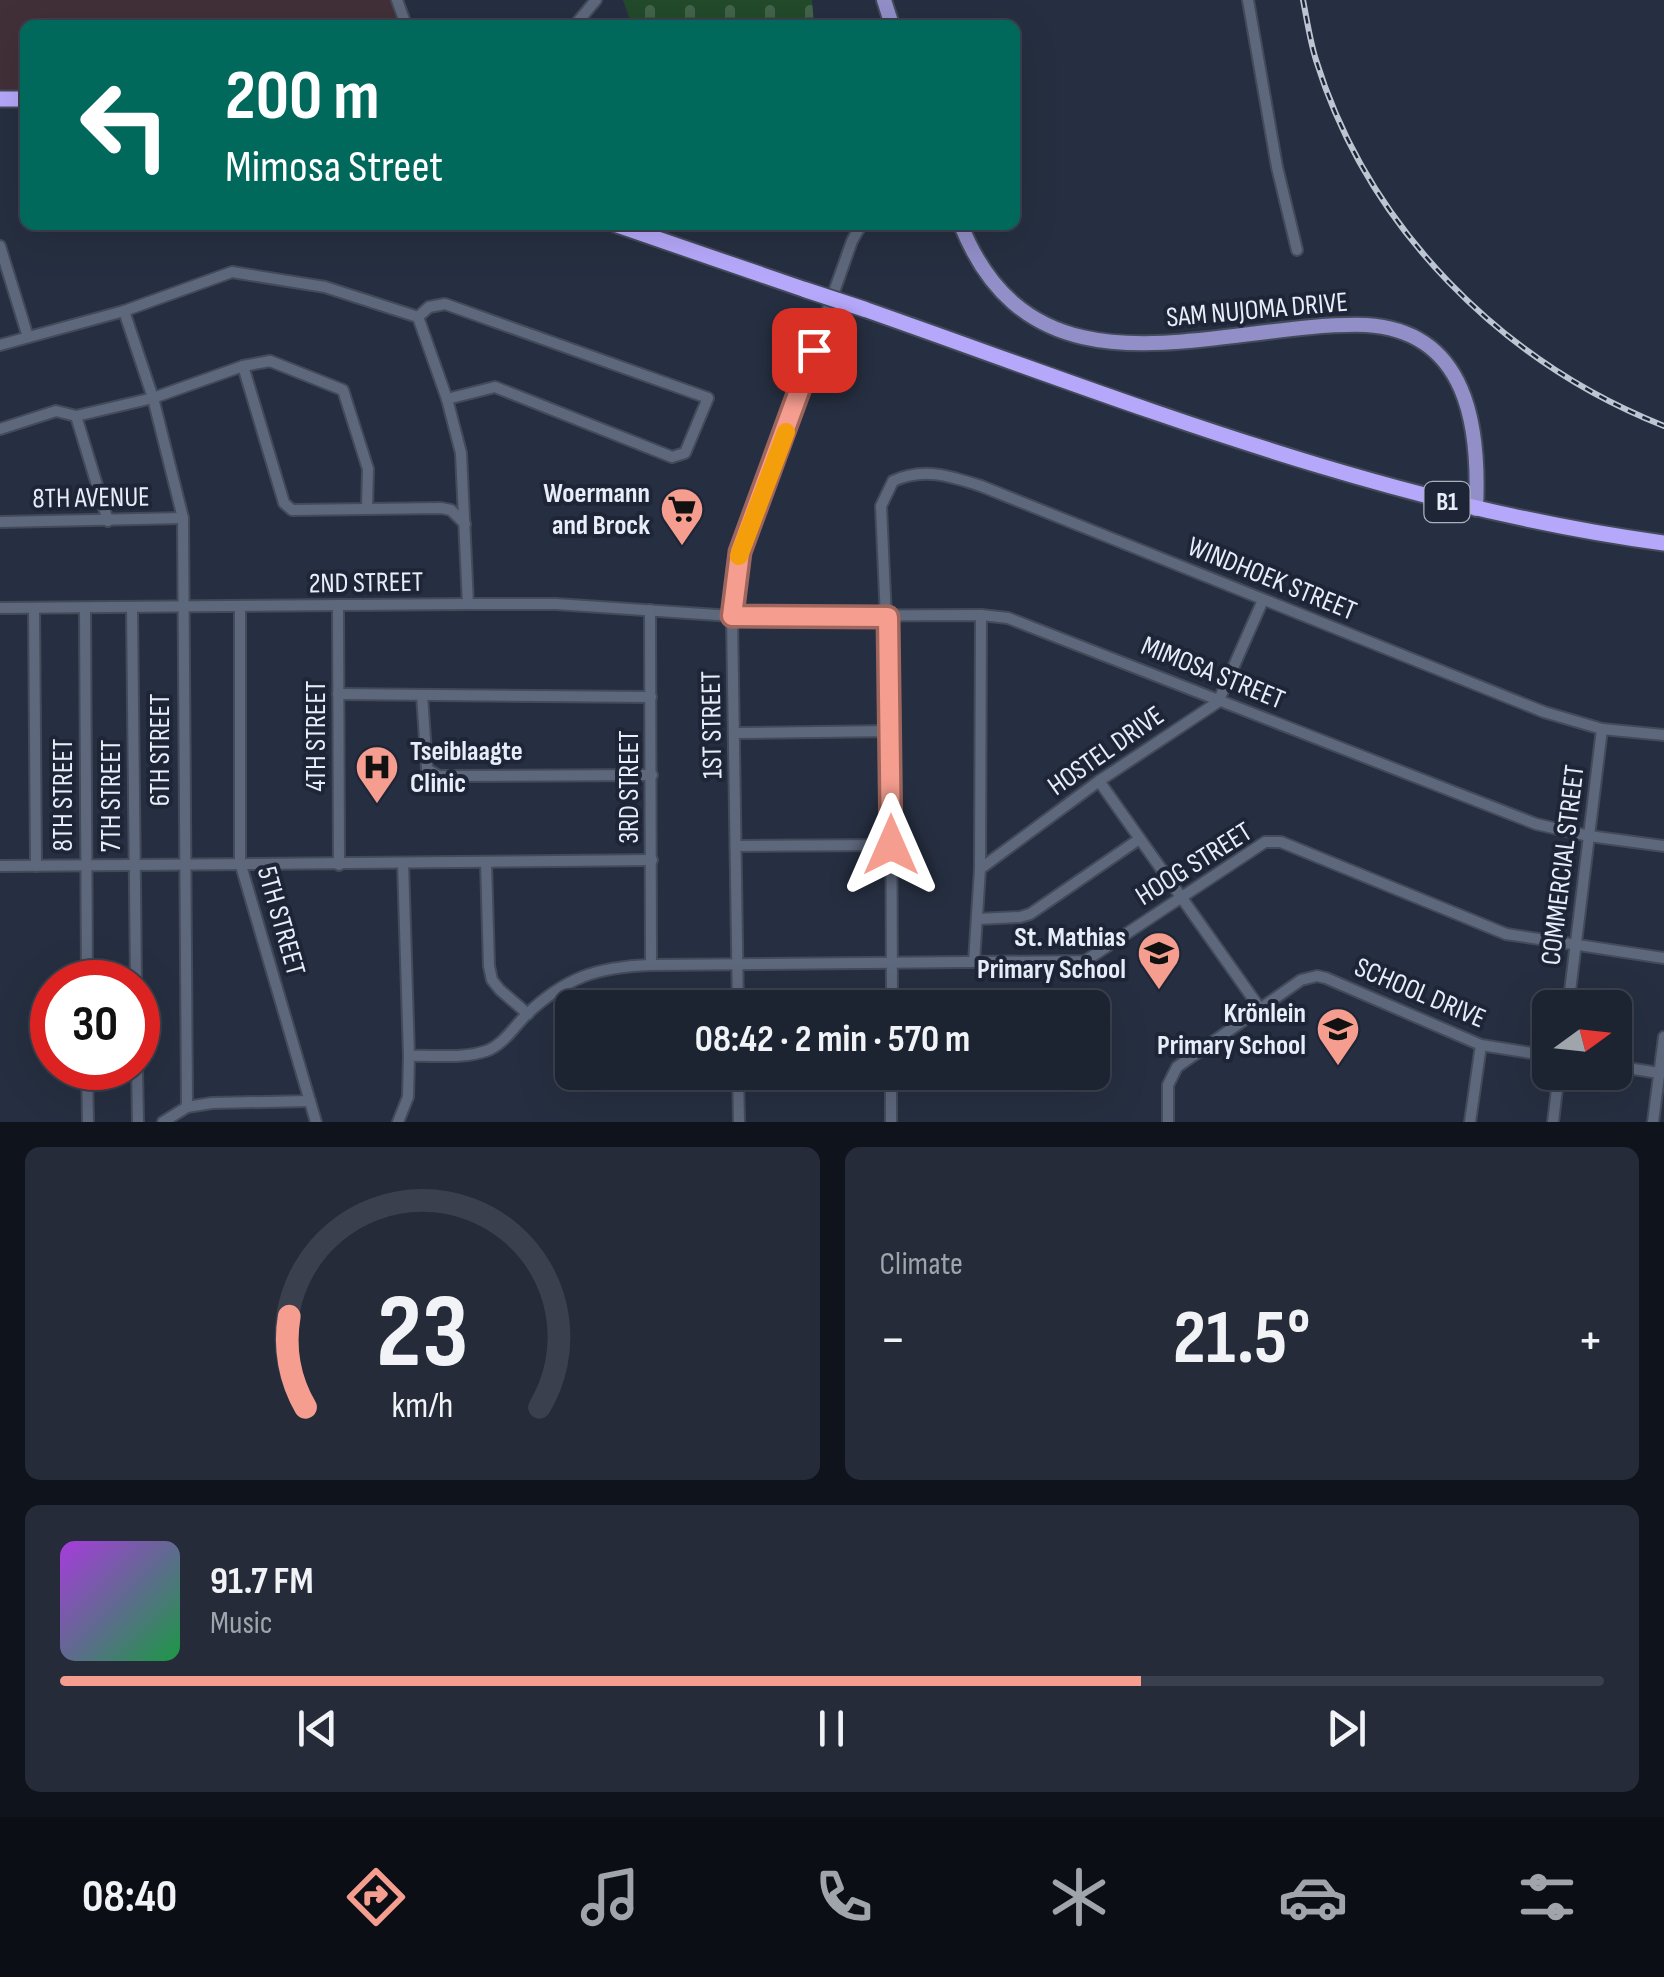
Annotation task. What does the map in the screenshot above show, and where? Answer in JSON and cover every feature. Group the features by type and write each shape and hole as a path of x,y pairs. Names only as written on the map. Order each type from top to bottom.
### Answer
{"highway":[{"name":"B1","path":"632,230 1256,448 1379,484 1664,543"},
{"name":"B1","path":"1476,505 1664,535"}],"main road":[{"name":"SAM NUJOMA DRIVE","path":"965,230 986,272 1023,308 1073,336 1101,343 1153,345 1348,324 1402,332 1427,346 1459,380 1472,418 1476,505"}],"street":[{"path":"1248,0 1277,167 1297,250"},
{"name":"1ST STREET","path":"738,990 732,616 740,552 859,230"},
{"path":"0,246 28,338"},
{"path":"0,345 124,311 232,272 325,288 418,317"},
{"path":"418,317 429,307 445,304 708,398 685,453 672,457 495,387 447,399"},
{"name":"6TH STREET","path":"124,311 153,398 184,518 187,1107"},
{"path":"418,317 461,453 468,604"},
{"path":"0,428 56,411 76,416 153,398 243,366 270,361 342,390 368,469 367,509"},
{"path":"243,366 284,502 292,510 451,510 465,524"},
{"path":"76,416 108,521"},
{"name":"WINDHOEK STREET","path":"888,617 881,506 893,481 922,472 954,477 1506,698 1602,728 1664,735"},
{"name":"8TH AVENUE","path":"0,522 184,518"},
{"path":"1218,702 1263,600"},
{"name":"2ND STREET","path":"0,608 468,604 732,616"},
{"name":"4TH STREET","path":"338,606 339,865"},
{"name":"5TH STREET","path":"240,607 240,862 316,1122"},
{"path":"34,608 36,866"},
{"name":"8TH STREET","path":"85,608 87,960"},
{"name":"7TH STREET","path":"132,608 136,960"},
{"name":"3RD STREET","path":"650,610 651,965"},
{"path":"974,962 980,869 981,615"},
{"name":"MIMOSA STREET","path":"732,616 1008,618 1536,824 1664,846"},
{"path":"888,617 892,990"},
{"path":"338,694 651,697"},
{"path":"422,695 427,769 439,776 652,775"},
{"name":"HOSTEL DRIVE","path":"980,869 1099,781 1218,702"},
{"name":"COMMERCIAL STREET","path":"1570,990 1602,728"},
{"path":"736,733 891,731"},
{"path":"1099,781 1259,1007"},
{"path":"978,919 1020,918 1030,914 1138,840"},
{"name":"HOOG STREET","path":"410,1056 485,1051 585,973 615,966 1085,960 1258,844 1274,841 1506,934 1660,958"},
{"path":"737,846 891,845"},
{"path":"0,866 652,860"},
{"path":"486,862 488,966 492,980 528,1014"},
{"path":"398,1122 408,1097 410,1056 403,863"},
{"path":"1660,958 1664,974"},
{"name":"SCHOOL DRIVE","path":"1168,1122 1168,1085 1177,1066 1259,1007 1301,980 1317,976 1481,1045 1532,1053"},
{"path":"1653,1122 1664,1037"},
{"path":"1470,1122 1481,1045"},
{"path":"1632,1069 1659,1073"},
{"path":"87,1090 88,1122"},
{"path":"137,1090 138,1122"},
{"path":"738,1090 739,1122"},
{"path":"891,1090 891,1122"},
{"path":"1553,1122 1557,1090"},
{"path":"164,1122 187,1107 212,1103 310,1101"}],"shaded area":[{"path":"0,0 397,0 404,20 20,20 20,99 0,99"}],"green space":[{"path":"623,0 812,0 814,20 630,20"}],"railway":[{"path":"1303,0 1316,60 1339,121 1370,179 1406,233 1449,282 1496,326 1605,399 1664,426"}],"slow traffic":[{"path":"739,556 786,432"}],"place":[{"name":"Woermann and Brock","path":"682,547"},
{"name":"Tseiblaagte Clinic","path":"377,805"},
{"name":"St. Mathias Primary School","path":"1159,991"},
{"name":"Krönlein Primary School","path":"1338,1067"}],"route":[{"path":"814,350 740,552 732,616 888,617 891,845"}]}
